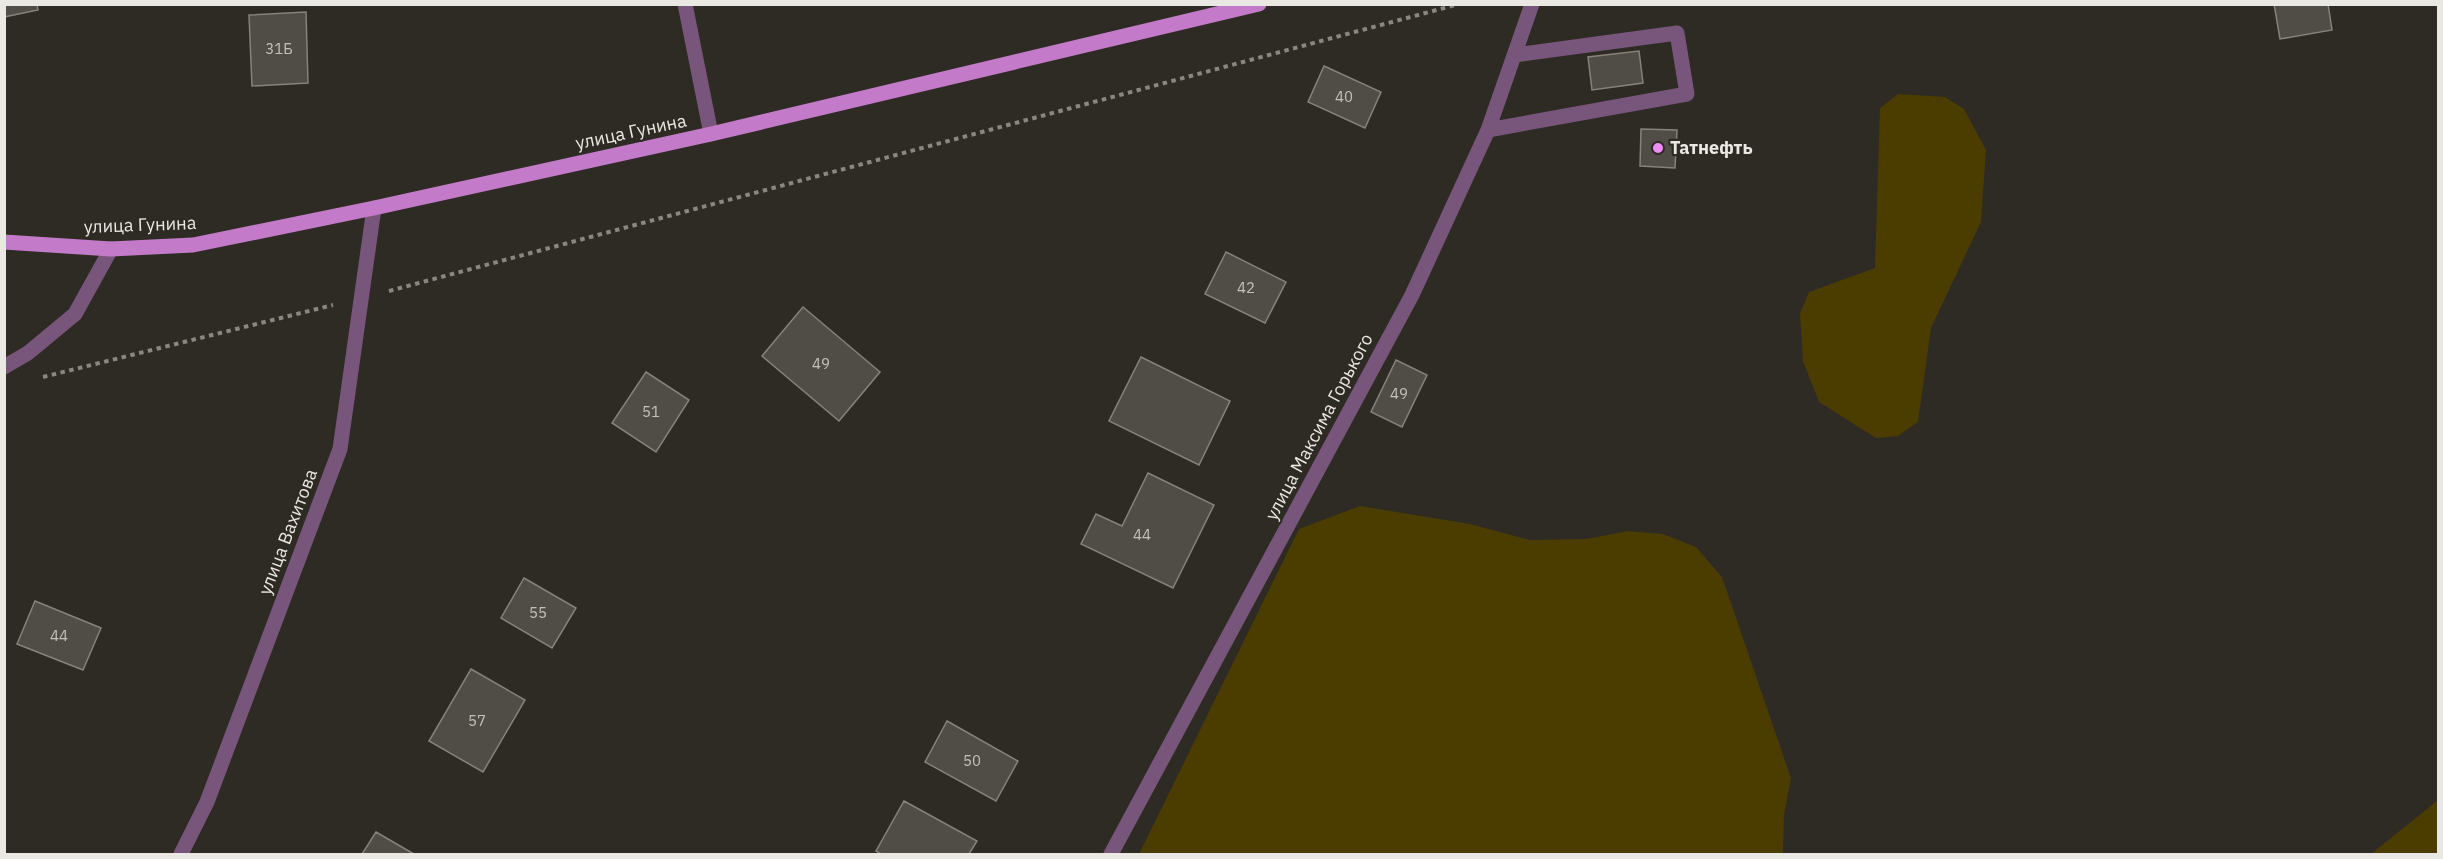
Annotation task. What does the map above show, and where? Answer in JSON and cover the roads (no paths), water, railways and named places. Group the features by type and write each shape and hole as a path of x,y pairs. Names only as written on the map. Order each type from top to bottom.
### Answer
{"main road":[{"name":"улица Гунина","path":"4,242 111,249 193,245 711,134 1258,4"}],"street":[{"path":"685,4 711,134"},
{"name":"улица Максима Горького","path":"1111,855 1412,295 1488,130 1532,4"},
{"path":"1488,130 1687,94 1677,33 1515,55"},
{"name":"улица Вахитова","path":"181,855 207,802 340,449 374,208"},
{"path":"4,367 28,353 75,314 111,249"}],"place":[{"name":"Татнефть","path":"1658,148"}]}
